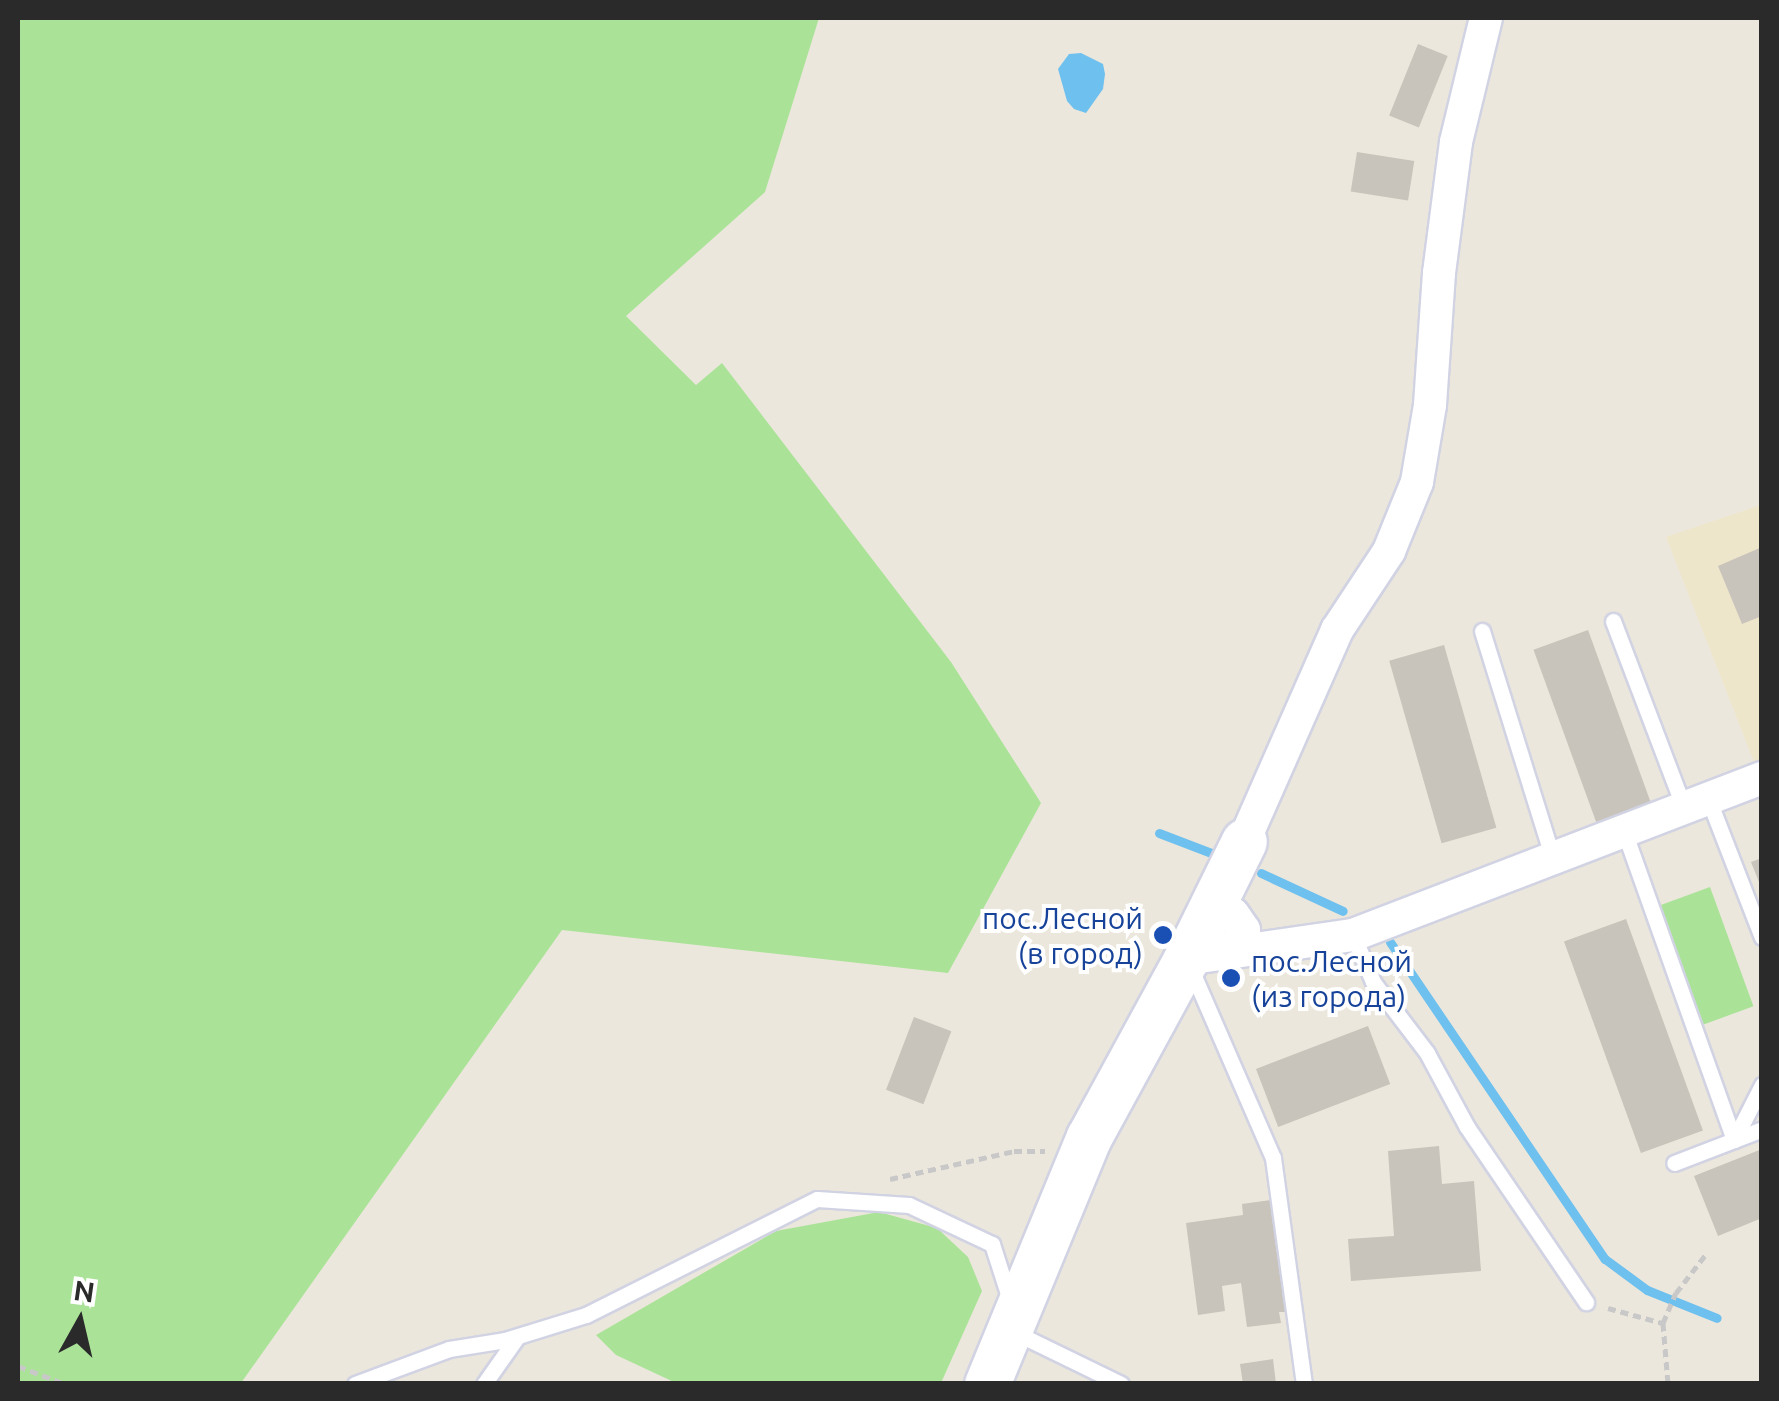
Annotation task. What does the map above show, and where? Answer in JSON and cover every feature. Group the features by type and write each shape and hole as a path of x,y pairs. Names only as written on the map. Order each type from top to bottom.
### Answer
{"street":[{"path":"987,1384 1084,1150 1212,911 1337,630 1389,552 1417,482 1430,405 1438,273 1456,142 1486,18"},
{"path":"1186,959 1353,935 1762,778"},
{"path":"1212,911 1232,914 1244,930 1233,951"}],"lane":[{"path":"1613,621 1762,937"},
{"path":"1482,631 1553,858"},
{"path":"1624,831 1734,1140"},
{"path":"1353,935 1373,982 1426,1053 1467,1127 1586,1302"},
{"path":"1186,959 1273,1158 1304,1384"},
{"path":"1734,1140 1762,1085"},
{"path":"1674,1163 1762,1129"},
{"path":"355,1384 449,1350 517,1337 586,1315 817,1199 908,1205 992,1244 1006,1279 1011,1325 1121,1384"},
{"path":"484,1384 517,1337"}],"path":[{"path":"883,1181 918,1169 1014,1151 1084,1150"},
{"path":"1668,1384 1662,1323 1676,1293 1706,1254"},
{"path":"1586,1302 1662,1323"},
{"path":"18,1366 65,1384"}],"shaded area":[{"path":"1761,505 1761,765 1756,767 1666,537"}],"green space":[{"path":"18,18 819,18 765,192 626,316 696,385 722,363 951,662 1041,803 948,973 562,930 241,1383 18,1383"},
{"path":"1710,887 1753,1006 1704,1024 1660,905"},
{"path":"879,1212 937,1228 968,1257 982,1291 941,1383 676,1383 616,1355 596,1335 776,1231"}],"water":[{"path":"1081,53 1103,64 1105,74 1103,89 1086,113 1074,109 1067,101 1058,69 1069,54"}],"building":[{"path":"1418,44 1448,56 1419,127 1389,115"},
{"path":"1357,152 1414,161 1408,201 1351,192"},
{"path":"1762,547 1762,616 1742,624 1718,566"},
{"path":"1588,630 1652,806 1597,826 1533,650"},
{"path":"1444,645 1496,828 1442,843 1389,661"},
{"path":"1762,858 1762,887 1761,887 1751,862"},
{"path":"1626,919 1703,1130 1641,1153 1564,942"},
{"path":"914,1017 951,1031 923,1104 886,1090"},
{"path":"1368,1026 1390,1084 1278,1127 1256,1069"},
{"path":"1439,1146 1442,1184 1474,1181 1481,1271 1351,1281 1348,1239 1394,1236 1388,1151"},
{"path":"1762,1149 1762,1218 1718,1236 1694,1176"},
{"path":"1271,1200 1286,1312 1279,1312 1281,1323 1247,1327 1241,1283 1222,1286 1225,1311 1198,1315 1186,1223 1243,1215 1242,1204"},
{"path":"1273,1359 1276,1384 1243,1384 1240,1364"}],"waterway":[{"path":"1159,833 1211,853"},
{"path":"1261,873 1343,911"},
{"path":"1390,942 1605,1259 1647,1290 1717,1318"}],"place":[{"name":"пос.Лесной (в город)","path":"1163,935"},
{"name":"пос.Лесной (из города)","path":"1231,978"}]}
